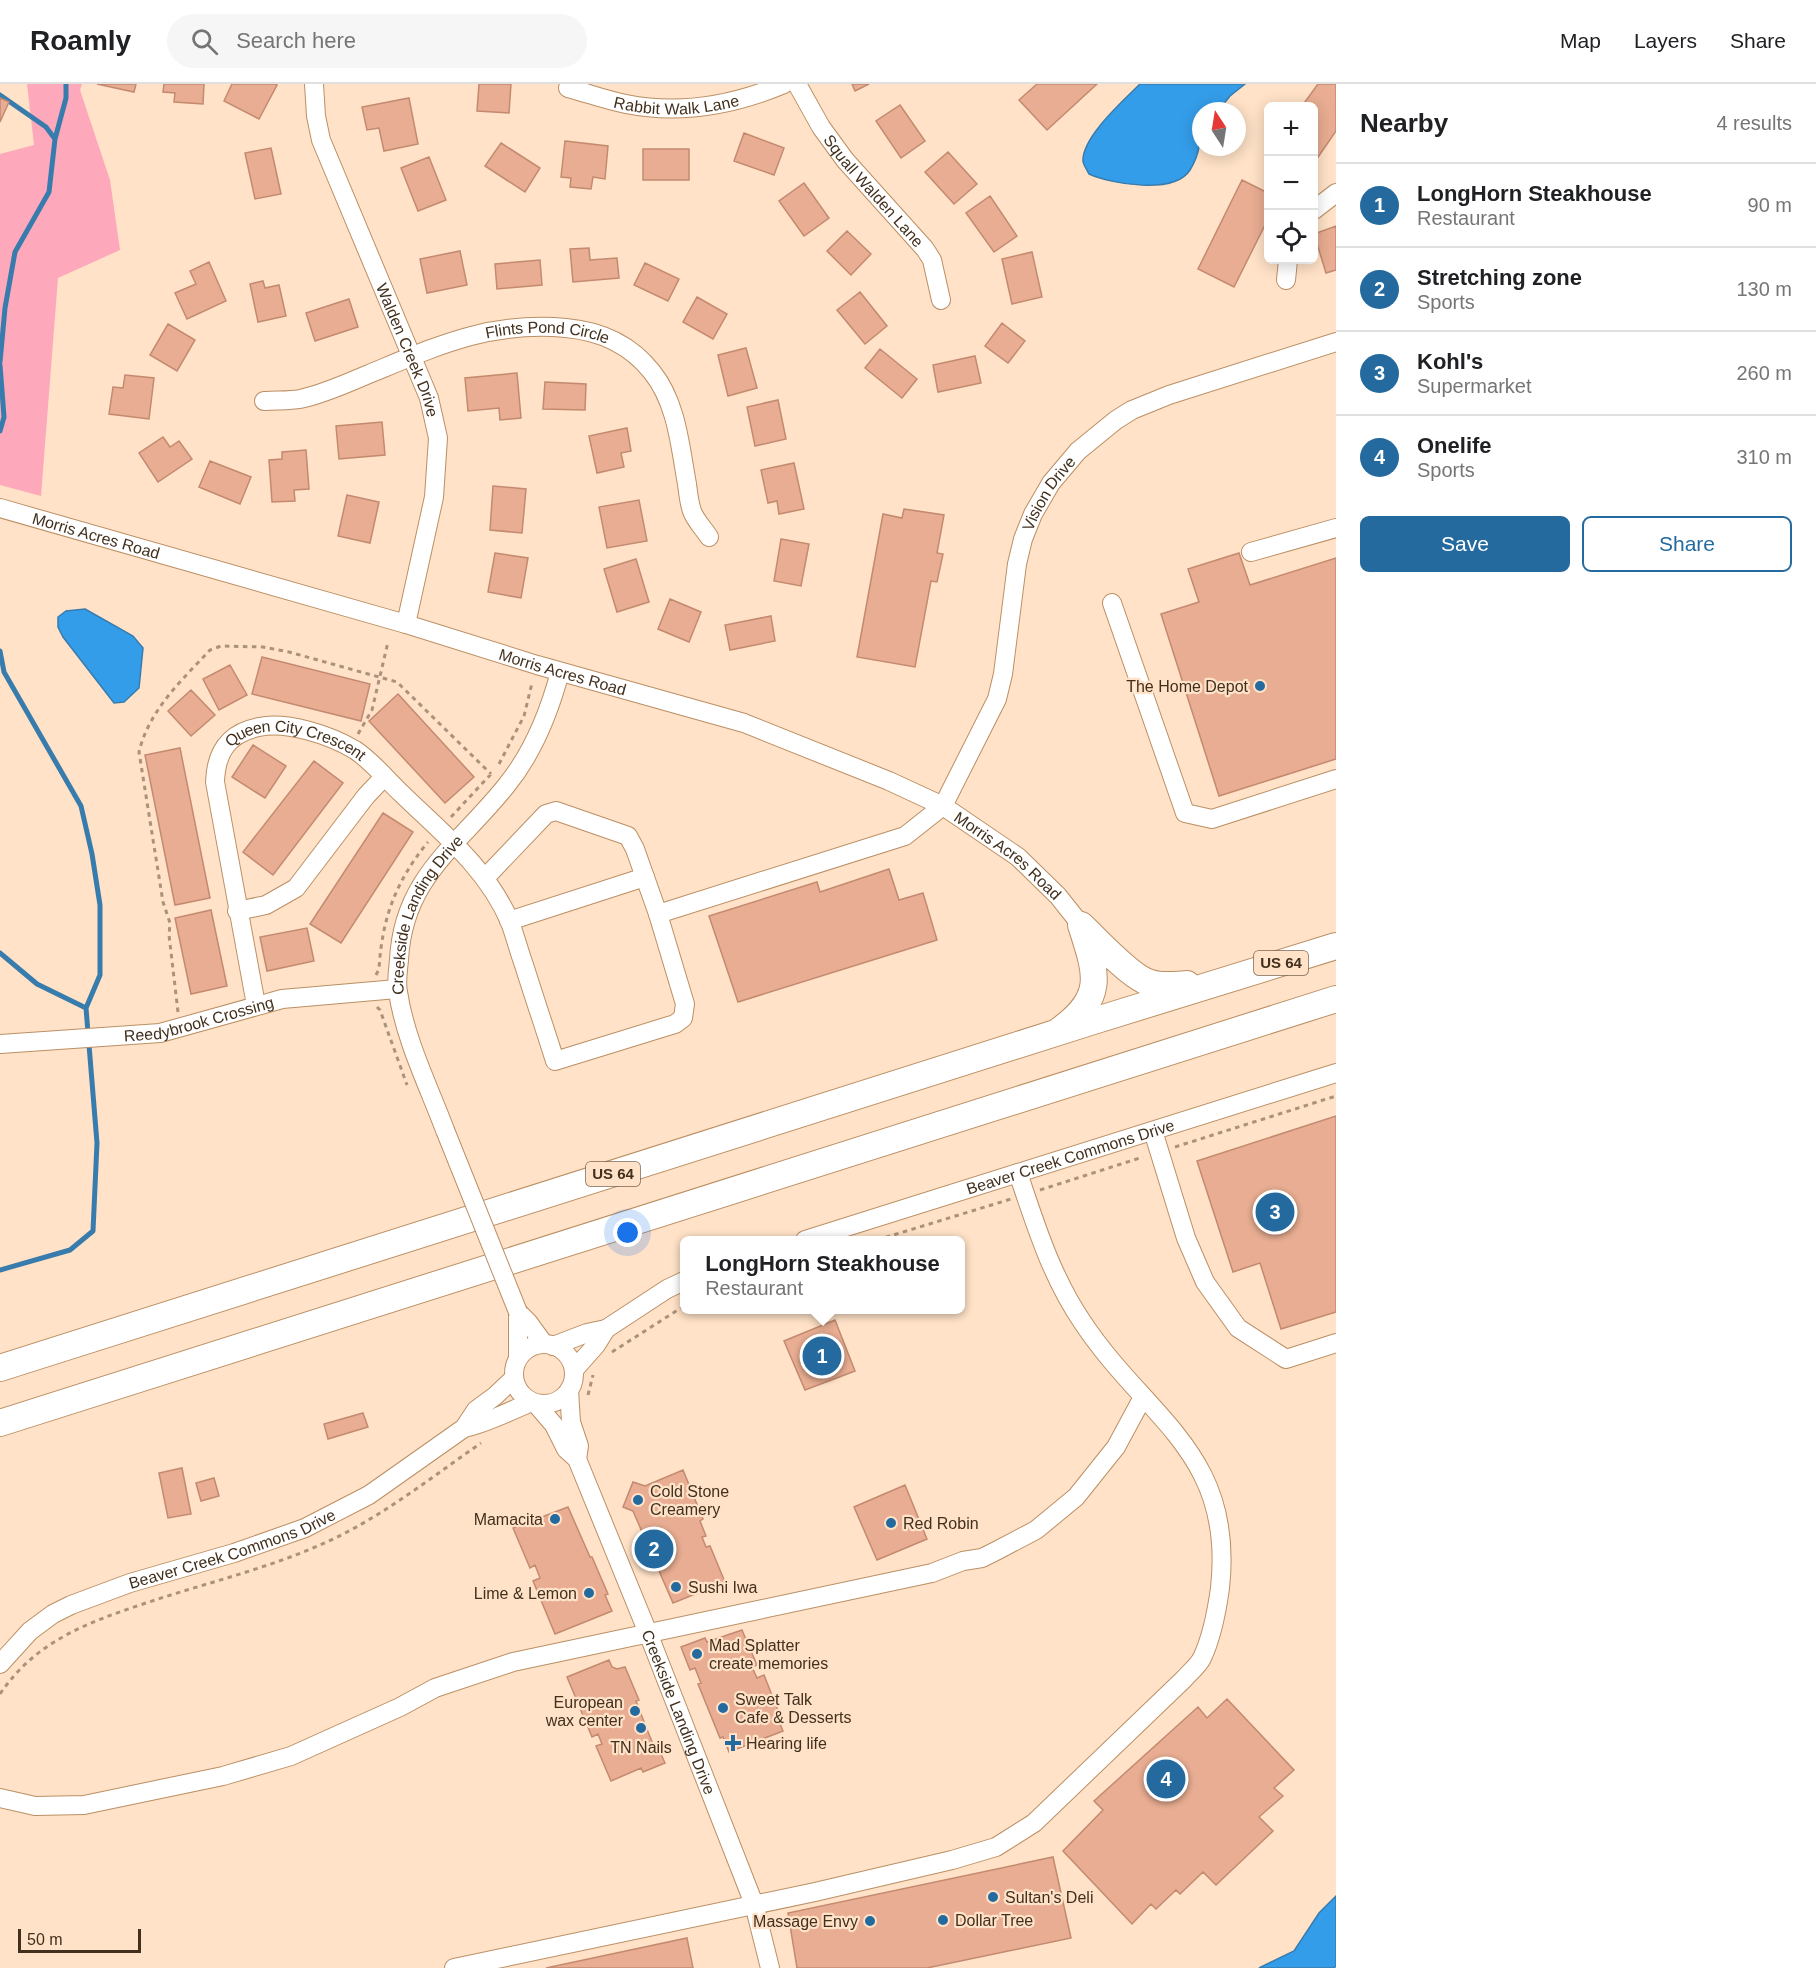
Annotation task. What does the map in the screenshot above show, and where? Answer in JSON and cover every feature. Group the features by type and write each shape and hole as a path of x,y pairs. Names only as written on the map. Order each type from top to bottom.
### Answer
{"highway":[{"path":"1081,925 1130,970 1146,981 1173,985 1226,980"},
{"path":"1056,1033 1081,1011 1094,986 1093,962 1081,925"},
{"name":"US 64","path":"0,1368 1336,946"},
{"path":"0,1422 1336,999"}],"street":[{"name":"Walden Creek Drive","path":"314,84 315,116 321,140 413,356 429,398 438,438 434,498 406,624"},
{"name":"Rabbit Walk Lane","path":"568,88 626,104 673,109 725,104 754,97 784,84"},
{"name":"Squall Walden Lane","path":"797,84 821,127 845,160 925,249 932,260 941,300"},
{"path":"1318,207 1336,193"},
{"path":"1286,280 1288,264"},
{"name":"Flints Pond Circle","path":"264,401 300,399 458,338 492,330 558,327 586,330 612,339 642,361 663,388 677,430 692,511 709,537"},
{"name":"Vision Drive","path":"943,806 997,699 1003,674 1017,564 1023,539 1033,514 1051,483 1078,451 1132,410 1169,395 1336,342"},
{"name":"Morris Acres Road","path":"0,508 406,624 560,672 744,723 889,781 943,806 1018,856 1058,896 1081,925"},
{"path":"1251,552 1336,528"},
{"path":"1112,603 1185,813 1212,819 1336,779"},
{"name":"Creekside Landing Drive","path":"518,1358 518,1312 405,1024 397,989 402,934 413,899 426,876 506,786 530,752 546,715 560,672"},
{"name":"Queen City Crescent","path":"256,1005 215,782 215,768 219,755 233,738 246,730 291,726 356,751 454,843 485,878 509,921 555,1061 675,1024 683,1018 685,1004 658,914"},
{"path":"237,911 266,905 296,888 366,796 384,777"},
{"path":"485,878 546,814 556,811 628,837 635,849 658,914 905,836 943,806"},
{"path":"509,921 645,877"},
{"name":"Reedybrook Crossing","path":"0,1044 141,1035 171,1030 282,999 397,989"},
{"name":"Beaver Creek Commons Drive","path":"818,1236 1336,1074"},
{"path":"1154,1131 1186,1238 1205,1282 1238,1328 1286,1359 1336,1343"},
{"path":"454,1968 860,1882 996,1847 1034,1823 1177,1686 1201,1660 1215,1615 1221,1581 1221,1538 1212,1494 1194,1457 1083,1323 1055,1277 1045,1255 1018,1173"},
{"path":"549,1345 567,1355 574,1371 574,1377 569,1390 558,1401 544,1405 534,1403 520,1393 513,1379 518,1358 529,1348 549,1345 606,1329 680,1283"},
{"name":"Creekside Landing Drive","path":"518,1312 549,1345"},
{"path":"574,1371 606,1329"},
{"name":"Beaver Creek Commons Drive","path":"0,1664 30,1631 53,1614 130,1583 234,1553 305,1528 369,1495 464,1428 476,1410 513,1379"},
{"name":"Creekside Landing Drive","path":"569,1390 571,1422 579,1446 577,1459"},
{"path":"0,1798 35,1806 84,1805 223,1776 291,1756 400,1707 435,1688 513,1662 932,1573 963,1561 982,1558 1036,1530 1077,1497 1116,1447 1143,1397"},
{"name":"Creekside Landing Drive","path":"534,1403 554,1425 566,1449 577,1459 754,1904 770,1968"},
{"name":"Beaver Creek Commons Drive","path":"464,1428 484,1423 505,1412 534,1403"}],"path":[{"path":"356,738 372,710 388,642"},
{"path":"179,1014 176,1009 169,935 170,923 162,896 140,752 145,733 155,713 192,669 216,646 254,646 280,650 397,682 491,774 450,818"},
{"path":"499,765 524,716 532,683"},
{"path":"1177,1146 1336,1096"},
{"path":"1046,1189 1144,1156"},
{"path":"890,1236 1006,1201"},
{"path":"606,1357 680,1309"},
{"path":"586,1400 594,1372"}],"shaded area":[{"path":"27,84 82,84 80,90 110,180 120,250 58,278 41,496 0,485 0,154 34,145"}],"water":[{"path":"1140,84 1245,84 1225,102 1192,102 1192,156 1197,156 1190,170 1182,178 1171,183 1126,184 1089,174 1083,161 1089,141 1115,109"},
{"path":"85,609 133,636 143,648 139,688 124,702 114,703 63,637 58,627 58,617 66,611"},
{"path":"1336,1896 1336,1966 1334,1968 1259,1968 1294,1951 1319,1913"}],"building":[{"path":"97,84 136,84 134,92"},
{"path":"164,84 204,84 203,104 174,102 175,93 163,92"},
{"path":"232,84 277,85 259,119 224,101"},
{"path":"479,84 511,84 509,113 477,111"},
{"path":"852,84 869,84 855,91"},
{"path":"1037,84 1097,84 1047,130 1019,100"},
{"path":"1318,84 1336,84 1336,131 1318,157 1318,102 1305,102"},
{"path":"0,98 9,102 0,122"},
{"path":"409,98 418,144 384,151 379,128 367,130 362,107"},
{"path":"900,105 925,141 901,158 876,121"},
{"path":"744,133 784,148 774,175 734,161"},
{"path":"565,141 608,146 605,179 593,177 591,189 570,187 571,178 561,177"},
{"path":"501,143 540,168 525,192 485,166"},
{"path":"271,148 281,194 255,199 245,153"},
{"path":"643,149 689,149 689,180 643,180"},
{"path":"948,152 977,184 954,204 925,172"},
{"path":"429,157 446,200 418,211 401,168"},
{"path":"1242,180 1264,191 1264,227 1234,287 1198,269"},
{"path":"804,183 829,218 804,236 779,201"},
{"path":"990,196 1017,236 994,252 966,213"},
{"path":"1336,226 1336,270 1326,273 1318,247 1318,233"},
{"path":"847,231 871,254 851,275 827,251"},
{"path":"589,248 590,260 617,258 619,278 573,282 570,249"},
{"path":"460,251 467,285 427,293 420,259"},
{"path":"1032,252 1042,297 1012,304 1002,259"},
{"path":"540,260 542,285 497,289 495,264"},
{"path":"209,262 226,301 187,319 175,293 196,284 190,271"},
{"path":"645,263 679,279 668,301 634,285"},
{"path":"263,281 265,288 279,285 286,316 258,322 250,284"},
{"path":"860,292 887,326 865,344 837,310"},
{"path":"697,297 727,314 713,339 683,322"},
{"path":"349,299 358,327 315,341 306,313"},
{"path":"1002,323 1025,341 1008,363 985,346"},
{"path":"168,324 195,340 177,371 150,355"},
{"path":"746,348 757,388 728,396 718,355"},
{"path":"880,349 917,379 902,398 865,368"},
{"path":"975,356 981,383 938,392 933,365"},
{"path":"517,373 521,418 500,420 499,408 468,411 465,378"},
{"path":"125,375 154,378 149,419 109,414 113,387 123,388"},
{"path":"545,382 586,384 585,410 543,409"},
{"path":"778,400 786,439 755,446 747,407"},
{"path":"382,422 385,455 339,459 336,426"},
{"path":"627,428 631,451 621,453 624,467 597,473 589,436"},
{"path":"163,437 170,447 179,441 192,459 158,482 139,453"},
{"path":"306,450 309,489 294,490 295,501 272,502 269,460 282,459 282,452"},
{"path":"210,461 251,477 240,504 199,487"},
{"path":"794,463 804,509 779,514 777,501 768,503 761,470"},
{"path":"493,486 526,489 522,533 490,530"},
{"path":"347,495 379,502 370,543 338,536"},
{"path":"639,500 647,541 607,548 599,507"},
{"path":"904,509 944,515 937,553 943,554 937,582 931,581 915,667 857,657 883,514 902,518"},
{"path":"781,539 809,544 801,586 774,581"},
{"path":"495,553 528,558 521,598 488,592"},
{"name":"The Home Depot","path":"1239,553 1250,585 1336,558 1336,759 1219,796 1161,614 1199,602 1188,569"},
{"path":"636,559 649,602 617,612 604,569"},
{"path":"670,599 701,612 689,642 658,629"},
{"path":"771,616 775,641 730,650 725,625"},
{"path":"262,657 370,684 361,721 252,694"},
{"path":"230,665 247,695 219,710 203,679"},
{"path":"191,690 215,715 191,736 168,711"},
{"path":"398,694 474,777 445,803 369,721"},
{"path":"253,745 286,766 265,798 232,777"},
{"path":"180,748 210,898 175,905 145,755"},
{"path":"314,761 343,783 273,875 243,852"},
{"path":"383,813 413,832 341,943 310,924"},
{"path":"889,869 899,900 923,893 937,940 738,1002 709,916 817,882 820,892"},
{"path":"211,910 227,986 191,994 175,918"},
{"path":"307,928 314,961 267,971 260,937"},
{"path":"1336,1116 1336,1312 1281,1329 1260,1263 1233,1272 1197,1161"},
{"path":"835,1320 855,1371 805,1390 784,1341"},
{"path":"363,1413 368,1427 328,1439 324,1424"},
{"path":"182,1468 191,1514 168,1518 159,1473"},
{"path":"683,1470 703,1519 700,1521 706,1536 702,1537 706,1547 710,1546 725,1582 673,1603 633,1511 623,1507 633,1482 645,1486"},
{"path":"214,1478 219,1496 201,1501 196,1483"},
{"path":"905,1485 927,1539 877,1560 854,1507"},
{"path":"568,1507 608,1594 605,1595 612,1611 555,1634 533,1581 540,1578 535,1565 530,1568 513,1528"},
{"path":"742,1630 757,1665 752,1667 757,1678 764,1675 779,1713 776,1714 783,1731 729,1752 723,1737 720,1738 698,1684 701,1683 695,1668 690,1670 681,1647 705,1638 707,1642"},
{"path":"609,1660 612,1667 617,1669 625,1667 639,1700 636,1701 653,1744 656,1743 665,1763 643,1772 641,1768 611,1781 596,1746 602,1744 598,1734 592,1737 567,1677"},
{"path":"1227,1699 1294,1770 1274,1788 1283,1796 1259,1817 1273,1831 1216,1885 1203,1872 1180,1894 1176,1890 1156,1909 1151,1904 1132,1924 1063,1851 1103,1810 1094,1801 1198,1707 1207,1718"},
{"path":"1053,1857 1071,1938 927,1968 797,1968 788,1913"},
{"path":"687,1938 693,1968 546,1968"}],"waterway":[{"path":"0,362 5,308 15,252 49,192 55,139 66,98 66,84"},
{"path":"0,95 46,127 55,139"},
{"path":"0,365 4,417 0,431"},
{"path":"0,651 4,672 81,806 100,905 100,975 86,1008 97,1143 93,1231 70,1250 0,1270"},
{"path":"0,953 37,984 86,1008"}],"place":[{"name":"The Home Depot","path":"1260,686"},
{"name":"Kohl's","path":"1275,1212"},
{"name":"LongHorn Steakhouse","path":"822,1356"},
{"name":"Cold Stone Creamery","path":"638,1500"},
{"name":"Mamacita","path":"555,1519"},
{"name":"Red Robin","path":"891,1523"},
{"name":"Stretching zone","path":"654,1549"},
{"name":"Sushi Iwa","path":"676,1587"},
{"name":"Lime & Lemon","path":"589,1593"},
{"name":"Mad Splatter create memories","path":"697,1654"},
{"name":"Sweet Talk Cafe & Desserts","path":"723,1708"},
{"name":"European wax center","path":"635,1711"},
{"name":"TN Nails","path":"641,1728"},
{"name":"Hearing life","path":"733,1743"},
{"name":"Onelife","path":"1166,1779"},
{"name":"Sultan's Deli","path":"993,1897"},
{"name":"Dollar Tree","path":"943,1920"},
{"name":"Massage Envy","path":"870,1921"}]}
